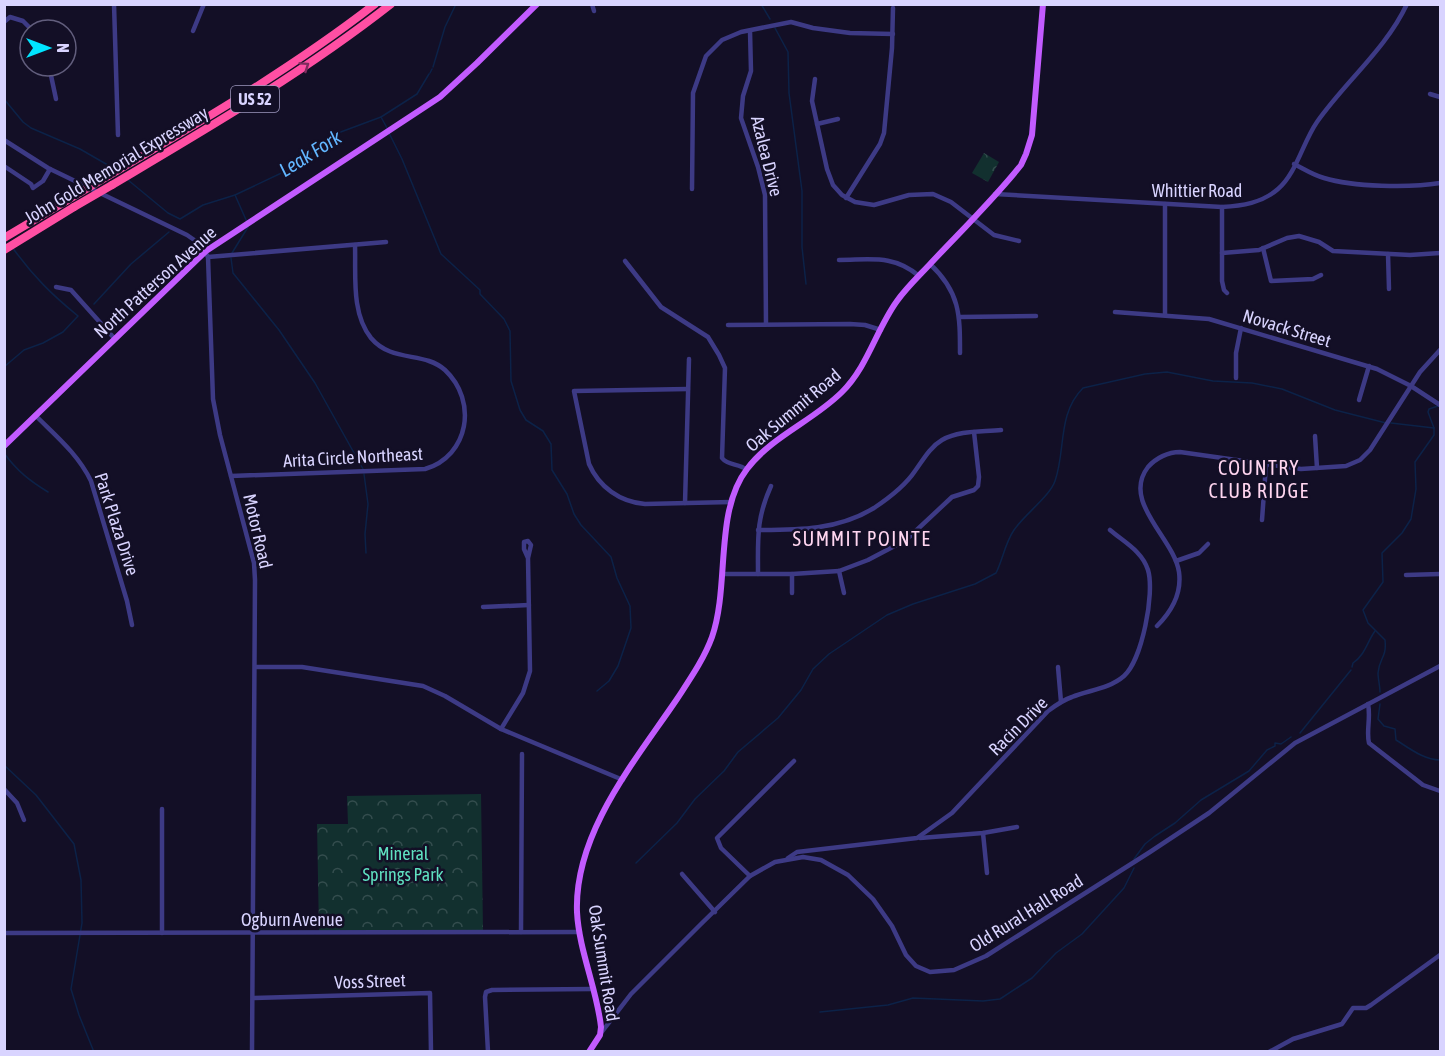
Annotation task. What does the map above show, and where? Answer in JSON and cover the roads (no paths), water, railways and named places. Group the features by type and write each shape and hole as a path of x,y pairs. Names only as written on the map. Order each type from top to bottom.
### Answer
{"highway":[{"name":"John Gold Memorial Expressway","path":"4,238 263,83 375,4"},
{"name":"John Gold Memorial Expressway","path":"4,250 272,88 391,4"}],"main road":[{"name":"North Patterson Avenue","path":"4,446 114,338 207,254 440,97 537,4"},
{"name":"Oak Summit Road","path":"600,1035 599,1013 577,912 578,894 589,845 600,815 691,677 707,648 721,603 731,502 747,470 769,446 842,392 867,359 896,302 1021,165 1030,141 1043,4"},
{"name":"Old Rural Hall Road","path":"589,1052 600,1035"}],"street":[{"path":"114,4 118,135"},
{"path":"193,31 204,4"},
{"path":"592,4 594,11"},
{"name":"Whittier Road","path":"995,194 1222,207 1249,204 1269,196 1286,180 1317,123 1373,54 1407,4"},
{"path":"846,198 883,137 893,34 893,8"},
{"path":"4,22 10,17 18,20"},
{"path":"692,189 692,98 696,80 706,56 729,35 791,22 813,28 850,33 893,34"},
{"name":"Azalea Drive","path":"750,31 751,71 743,96 741,118 765,195 765,324"},
{"path":"52,78 56,99"},
{"path":"815,79 812,95 830,179 846,198 861,204 874,205 909,195 933,194 951,202 994,235 1019,241"},
{"path":"1430,94 1440,97"},
{"path":"817,124 838,119"},
{"path":"4,140 50,169 180,231 197,241 207,254 386,243"},
{"path":"1294,164 1325,178 1346,182 1416,185 1440,183"},
{"path":"4,166 30,183 33,188 43,181 50,169"},
{"path":"1165,204 1165,315"},
{"path":"1222,207 1222,281 1227,293"},
{"path":"1222,253 1263,248 1287,238 1299,236 1319,242 1333,251 1388,254 1440,253"},
{"name":"Arita Circle Northeast","path":"231,476 424,469 446,458 460,441 464,430 465,406 458,387 450,376 439,365 402,356 382,348 371,338 363,325 357,304 355,245"},
{"path":"1263,248 1271,281 1313,279 1322,275"},
{"name":"Motor Road","path":"207,254 213,399 255,571 252,1052"},
{"path":"1388,254 1389,289"},
{"path":"839,260 891,260 906,265 919,276"},
{"path":"625,261 661,307 705,334 713,344 724,368 722,458 747,470"},
{"path":"930,264 951,288 957,302 960,317 960,353"},
{"path":"56,287 71,290 114,338"},
{"name":"Novack Street","path":"1115,312 1209,319 1241,328 1369,366 1411,386 1438,403"},
{"path":"960,317 1036,316"},
{"path":"728,325 849,324 865,325 881,330"},
{"path":"1236,378 1236,353 1241,328"},
{"path":"1157,626 1173,607 1179,590 1179,571 1176,561 1142,501 1142,479 1150,465 1165,455 1180,452 1301,469 1346,466 1365,456 1426,363 1440,350"},
{"path":"685,502 689,359"},
{"path":"1359,400 1369,366"},
{"path":"688,389 574,391 589,464 594,475 604,486 620,498 632,502 645,504 731,502"},
{"name":"Park Plaza Drive","path":"34,415 71,451 83,465 91,481 127,601 132,626"},
{"path":"758,530 822,528 863,514 887,499 904,484 934,446 942,440 960,434 1001,430"},
{"path":"724,574 839,571 868,560 906,540 952,497 974,490 978,486 974,432"},
{"path":"1315,436 1317,468"},
{"path":"1262,520 1266,465"},
{"path":"758,574 758,530 762,505 771,486"},
{"name":"Racin Drive","path":"788,858 797,852 917,838 952,813 1048,711 1061,702 1105,686 1125,675 1132,666 1145,629 1149,586 1148,570 1136,550 1110,530"},
{"path":"1176,561 1199,553 1208,544"},
{"path":"501,729 528,683 531,658 528,558"},
{"path":"839,571 844,593"},
{"path":"792,574 792,593"},
{"path":"1406,575 1440,574"},
{"path":"483,607 529,605"},
{"name":"Old Rural Hall Road","path":"600,1035 631,994 750,876 765,866 788,858 803,857 821,860 848,875 873,899 892,926 906,955 916,966 930,972 954,970 987,956 1209,813 1295,742 1440,666"},
{"path":"256,667 302,667 417,684 445,696 501,729 623,780"},
{"path":"1058,667 1061,702"},
{"path":"1368,704 1371,716 1369,743 1423,785 1440,791"},
{"path":"521,932 522,754"},
{"path":"750,876 721,848 717,838 794,761"},
{"path":"4,789 16,803 24,820"},
{"path":"162,809 162,933"},
{"path":"917,838 1017,827"},
{"path":"983,832 987,873"},
{"path":"682,874 715,912"},
{"name":"Ogburn Avenue","path":"4,933 580,932"},
{"path":"1269,1052 1293,1039 1342,1024 1353,1008 1366,1008 1440,956"},
{"path":"488,1052 486,992 492,990 593,989"},
{"name":"Voss Street","path":"253,998 430,993 431,1052"}],"waterway":[{"name":"Leak Fork","path":"433,67 445,27 456,4"},
{"path":"761,4 770,19"},
{"path":"775,28 788,52 789,93 802,191 802,247 806,284"},
{"name":"Leak Fork","path":"430,73 432,69"},
{"name":"Leak Fork","path":"128,180 168,213 180,219 203,205 235,195 292,168 305,160 323,141 381,117 417,94 429,74"},
{"path":"4,99 31,128 80,149 113,168"},
{"path":"381,117 387,128"},
{"path":"389,133 441,254 480,290 480,294 504,319 510,331 511,381 520,410 526,420 543,431 551,444 552,470 567,494 574,514 581,525 611,557 617,578 630,606 631,628 618,666 609,681 597,691"},
{"path":"235,195 247,222"},
{"path":"232,253 248,227"},
{"name":"Leak Fork","path":"94,304 131,264 169,232"},
{"name":"Leak Fork","path":"4,367 24,350 63,332 78,316 43,284 12,247"},
{"path":"231,258 233,273 279,330 315,383 363,469"},
{"path":"636,863 677,823 695,799 724,771 738,752 778,718 801,690 813,669 829,654 887,615 975,584 996,573 1014,530 1048,493 1055,481 1069,409 1083,388 1145,374 1167,372 1213,381 1252,383 1282,389 1335,410 1386,423"},
{"path":"1380,692 1378,673 1385,651 1385,640 1368,623 1363,610 1383,582 1382,553 1402,533 1411,519 1416,489 1415,462 1434,435 1428,412 1429,409 1438,406"},
{"path":"1391,423 1434,428"},
{"path":"4,453 24,475 48,492"},
{"path":"364,474 368,504 366,553"},
{"path":"1352,667 1375,631"},
{"path":"1300,733 1351,670"},
{"path":"1380,704 1378,719 1384,726 1395,729 1396,740 1422,756 1440,760"},
{"path":"1134,859 1145,844 1175,823 1201,800 1249,771 1267,750 1275,746 1275,743 1281,744 1291,737"},
{"path":"4,765 36,795 74,844 81,880 82,923 71,989 94,1052"},
{"path":"820,1012 888,1005 913,998 983,1001 1000,999 1032,978 1056,953 1082,934 1124,888 1134,868"}],"district":[{"name":"COUNTRY CLUB RIDGE","path":"1259,478"},
{"name":"SUMMIT POINTE","path":"862,538"}],"park label":[{"name":"Mineral Springs Park","path":"403,863"}]}
